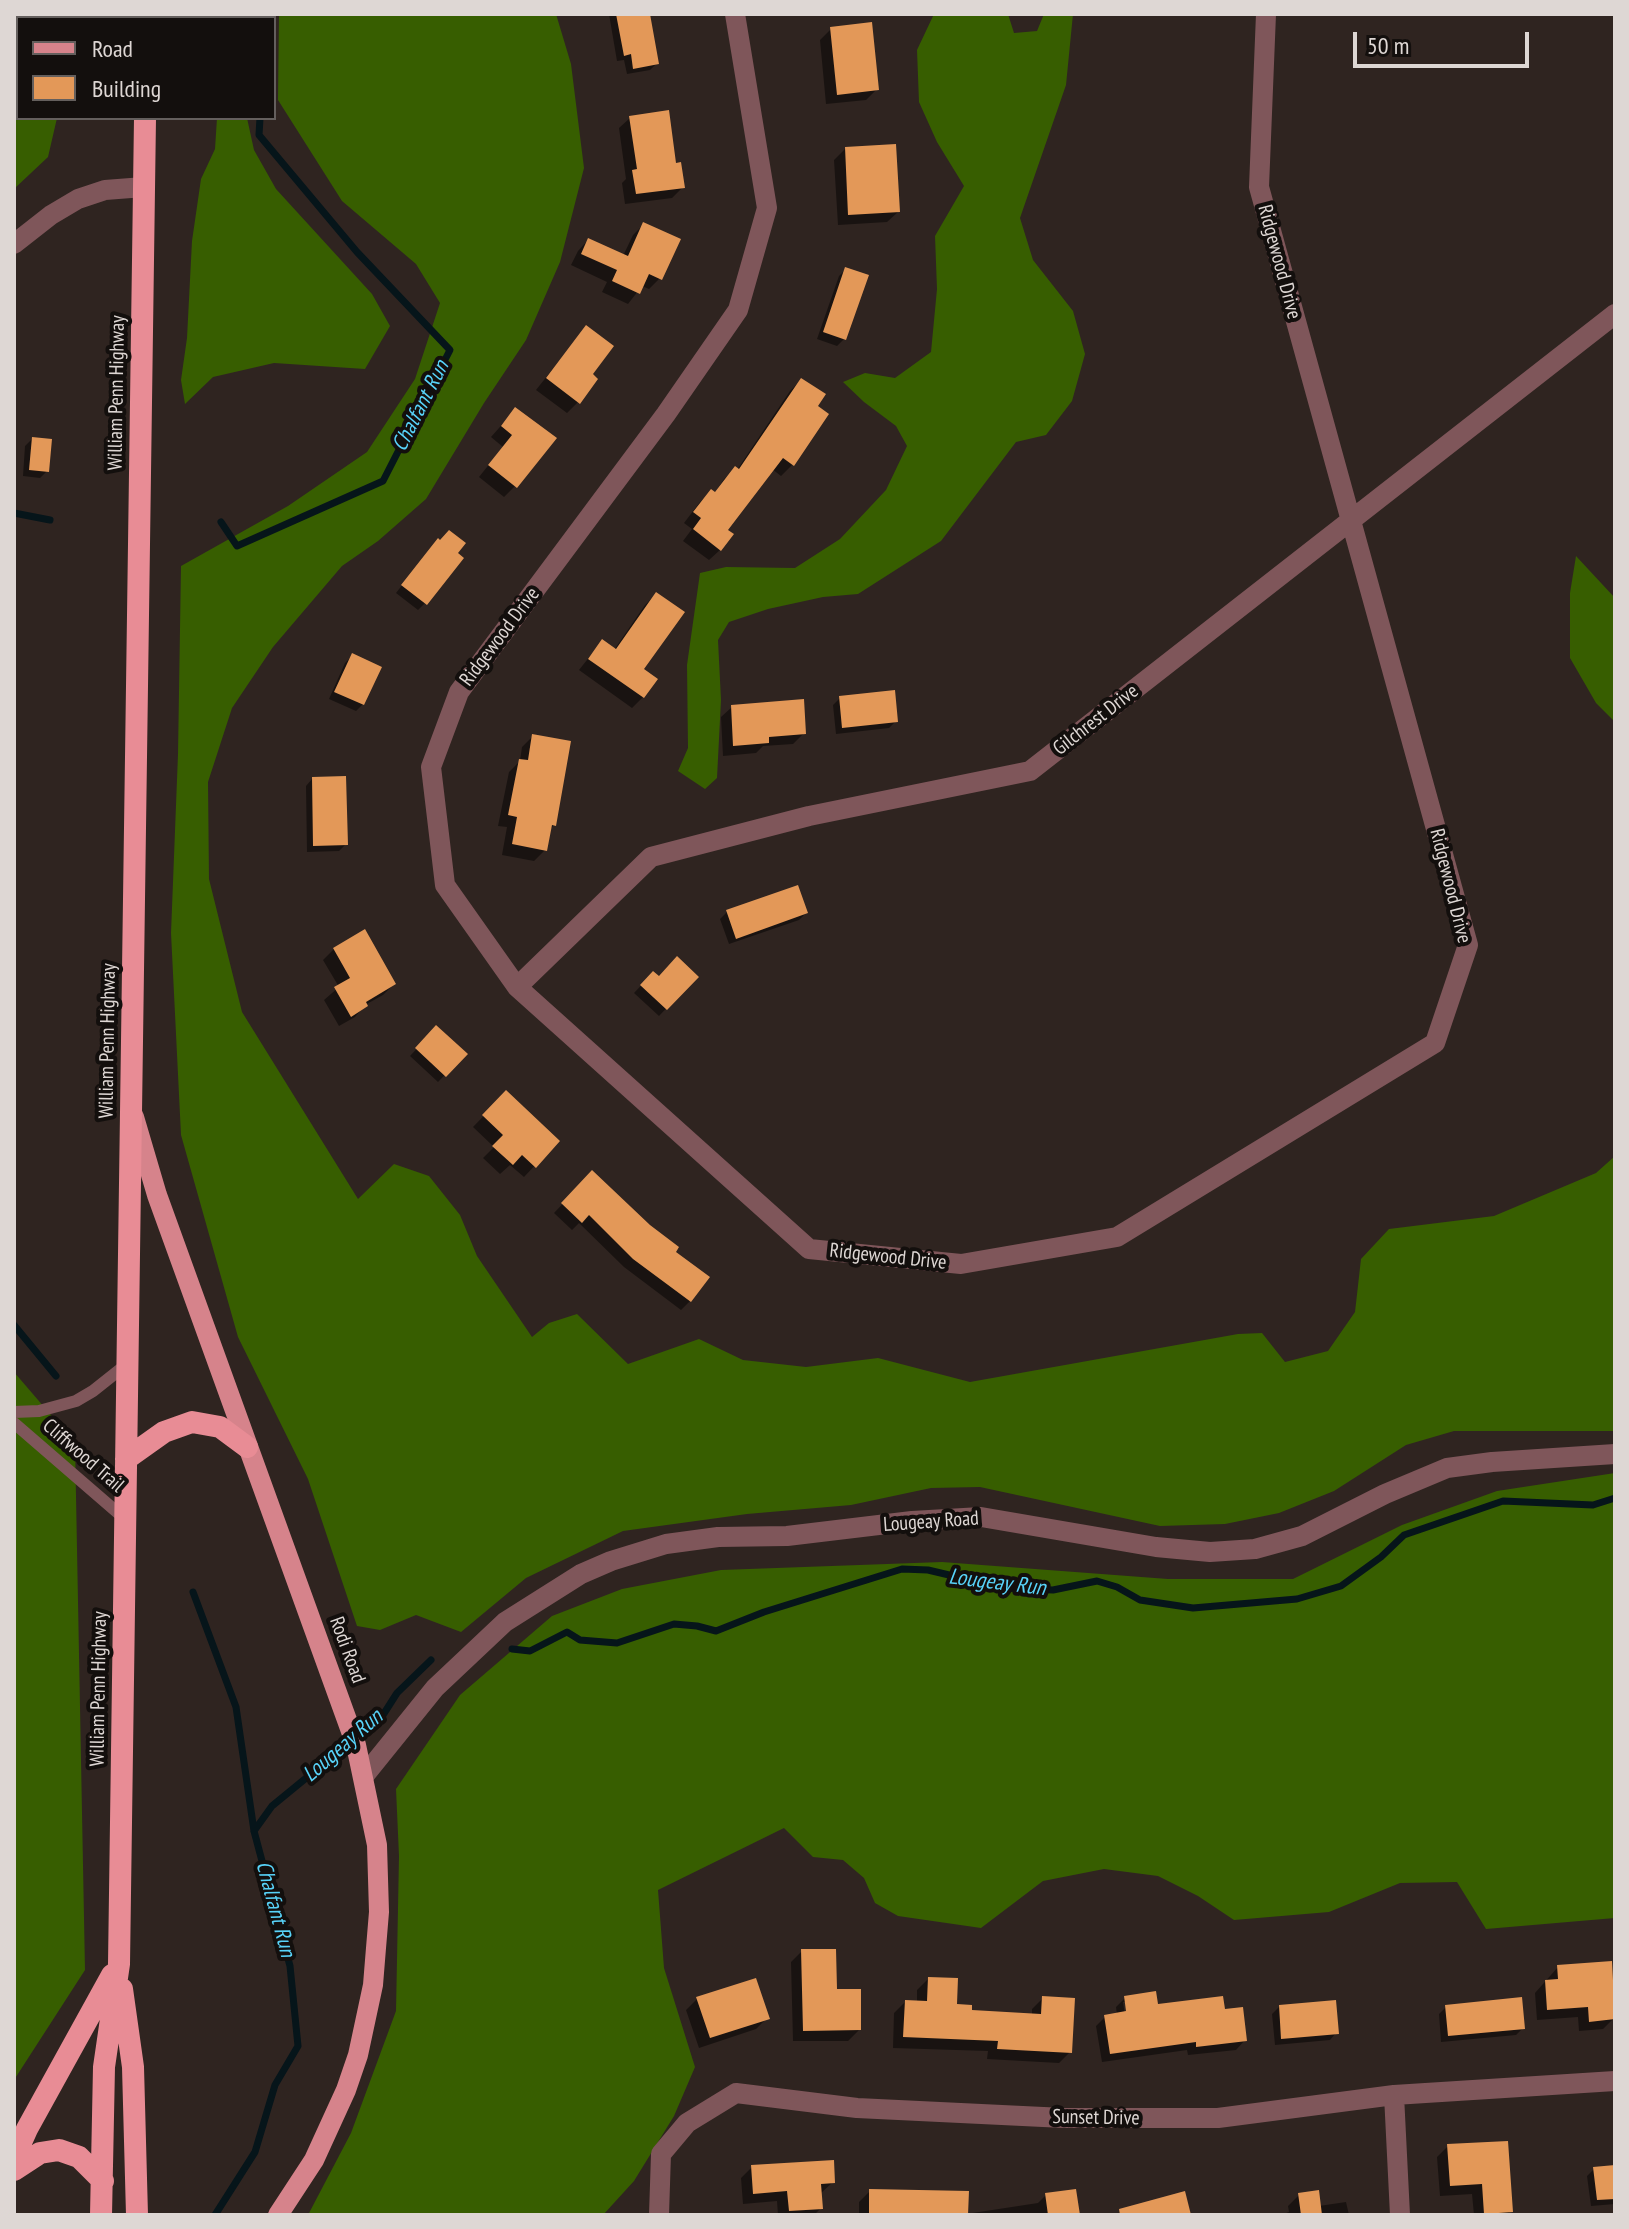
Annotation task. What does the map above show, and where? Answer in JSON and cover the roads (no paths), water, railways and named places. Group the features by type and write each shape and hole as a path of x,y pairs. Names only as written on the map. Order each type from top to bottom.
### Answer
{"highway":[{"name":"William Penn Highway","path":"101,2215 104,2067 119,1964 145,120"},
{"path":"126,1459 164,1432 192,1422 220,1427 247,1447"},
{"name":"William Penn Highway","path":"119,1964 133,2067 137,2213"},
{"path":"14,2158 119,1964"},
{"path":"14,2170 40,2153 59,2150 79,2157 103,2181"}],"main road":[{"name":"Rodi Road","path":"131,1105 157,1195 355,1740 372,1814 379,1876 379,1912 370,1997 358,2055 337,2112 314,2160 278,2215"}],"street":[{"name":"Ridgewood Drive","path":"735,14 767,208 738,310 666,414 459,692 431,767 445,885 517,987 809,1249 961,1264 1117,1237 1435,1043 1468,945 1259,187 1266,14"},
{"path":"14,244 51,215 78,199 105,190 144,187"},
{"name":"Gilchrest Drive","path":"517,987 651,857 809,816 1030,771 1615,314"},
{"name":"Lougeay Road","path":"364,1776 435,1688 505,1622 581,1574 666,1544 718,1537 818,1534 912,1521 981,1517 1156,1547 1210,1552 1255,1549 1302,1536 1385,1494 1447,1468 1615,1454"},
{"name":"Sunset Drive","path":"659,2215 661,2154 687,2123 736,2093 857,2108 1064,2118 1218,2118 1394,2095 1615,2081"},
{"path":"1394,2095 1400,2215"}],"lane":[{"name":"Cliffwood Trail","path":"14,1412 39,1411 76,1401 127,1364"},
{"name":"Cliffwood Trail","path":"14,1423 125,1519"}],"waterway":[{"name":"Chalfant Run","path":"221,522 237,546 383,481 450,350 357,252 259,135 260,120"},
{"name":"Chalfant Run","path":"14,513 50,520"},
{"name":"Chalfant Run","path":"14,1325 56,1376"},
{"name":"Lougeay Run","path":"512,1649 530,1651 567,1632 580,1640 617,1643 674,1624 716,1631 764,1612 902,1569 928,1570 1004,1588 1053,1590 1097,1581 1117,1587 1140,1600 1193,1608 1297,1599 1341,1586 1381,1557 1404,1535 1503,1501 1593,1505 1615,1498"},
{"name":"Chalfant Run","path":"193,1592 236,1707 254,1831 290,1966 298,2046 275,2085 255,2152 215,2215"},
{"name":"Lougeay Run","path":"254,1831 272,1806 383,1715 397,1693 431,1660"}]}
